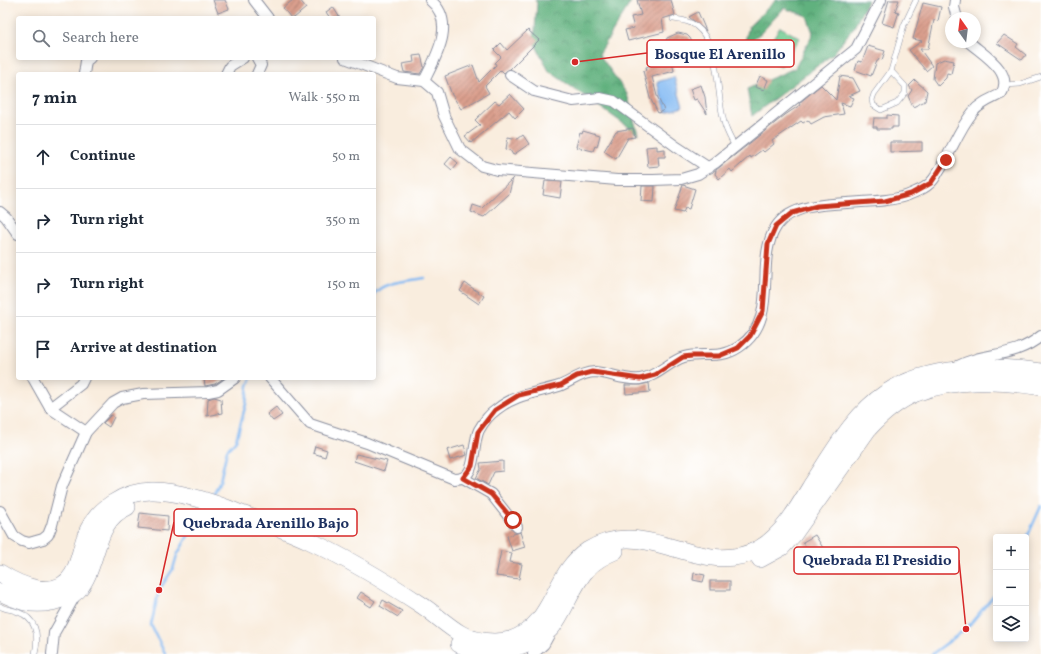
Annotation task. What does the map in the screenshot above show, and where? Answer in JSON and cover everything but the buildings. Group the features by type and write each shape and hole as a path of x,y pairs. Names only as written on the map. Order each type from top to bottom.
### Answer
{"highway":[{"path":"0,592 18,601 31,604 61,600 77,591 87,576 94,552 112,518 123,508 138,503 159,501 201,509 246,523 326,560 384,592 415,612 438,631 471,650 484,654 511,650 539,638 551,628 586,569 594,561 616,551 645,549 692,563 715,566 737,565 756,561 782,547 793,535 868,429 880,416 895,404 916,393 1011,369 1041,372"},
{"path":"0,573 22,586 36,589 50,589 63,585 73,575 86,534 100,513 113,502 131,493 152,491 182,495 221,505 282,528 311,541 379,578 423,606 462,634 476,640 486,642 508,641 524,634 537,625 575,563 585,553 598,546 616,540 650,540 695,554 715,558 743,555 759,549 771,540 794,514 852,425 868,408 887,392 903,384 947,372 983,376 1004,383 1041,387"}],"street":[{"path":"254,0 266,16"},
{"path":"350,60 397,78 424,81 437,92 444,116 460,149 482,166 498,170 624,180 680,179 698,174 709,168 856,49 881,0"},
{"path":"955,0 955,12"},
{"path":"424,81 439,51 442,40 442,21 433,1"},
{"path":"463,478 472,466 478,432 495,410 519,395 561,385 577,376 592,372 640,379 655,375 683,357 719,356 738,348 750,336 763,311 768,244 776,226 792,213 817,206 885,201 911,194 931,183 973,112 987,100 1001,94 1004,85 1002,74 997,64 985,57 975,48"},
{"path":"84,72 87,60"},
{"path":"227,72 230,66 240,60"},
{"path":"258,60 261,65 258,72"},
{"path":"510,75 534,92 573,101 600,98 614,101 677,147 709,168"},
{"path":"0,212 6,217 16,231"},
{"path":"947,372 969,360 1007,354 1025,348 1041,336"},
{"path":"34,380 50,408 86,432"},
{"path":"50,408 81,384 83,380"},
{"path":"0,512 14,536 29,543 37,542 48,535 62,486 86,432 106,409 122,398 142,394 208,392 218,390 232,380"},
{"path":"272,380 310,424 367,443 454,479 463,478 491,494 517,527"},
{"path":"52,654 54,633 77,591"},
{"path":"532,654 544,644 549,636 551,628"}],"lane":[{"path":"891,70 904,86 905,93 897,103 881,110 874,105 872,100 874,94 891,70 904,25 916,0"},
{"path":"673,19 685,21 696,26 706,39 716,68 724,121 734,147"},
{"path":"1004,85 1020,84 1041,77"},
{"path":"0,606 17,611 31,620 36,632 35,654"}],"green space":[{"path":"535,0 632,0 599,54 627,94 638,134 549,71 534,42 537,3"},
{"path":"776,0 868,0 854,27 833,54 752,116 747,89 795,68 813,33 807,16 784,8 761,33 744,45 749,26"},
{"path":"780,27 800,38 781,67 761,57"}],"water":[{"path":"674,77 683,107 666,112 657,82"}],"waterway":[{"path":"376,292 384,286 390,284 424,278"},
{"path":"214,494 220,481 227,450 236,440 246,404 250,380"},
{"path":"1029,534 1041,506"},
{"path":"165,654 151,625 159,590 173,569 177,555 199,517"},
{"path":"932,654 966,629 993,597"}],"place":[{"name":"Bosque El Arenillo","path":"575,62"},
{"name":"Quebrada Arenillo Bajo","path":"159,590"},
{"name":"Quebrada El Presidio","path":"966,629"}],"route":[{"path":"513,520 491,494 463,478 472,466 478,432 495,410 519,395 561,385 577,376 592,372 640,379 655,375 676,360 683,357 719,356 738,348 750,336 763,311 768,244 776,226 792,213 817,206 885,201 911,194 931,183 946,160"}]}
